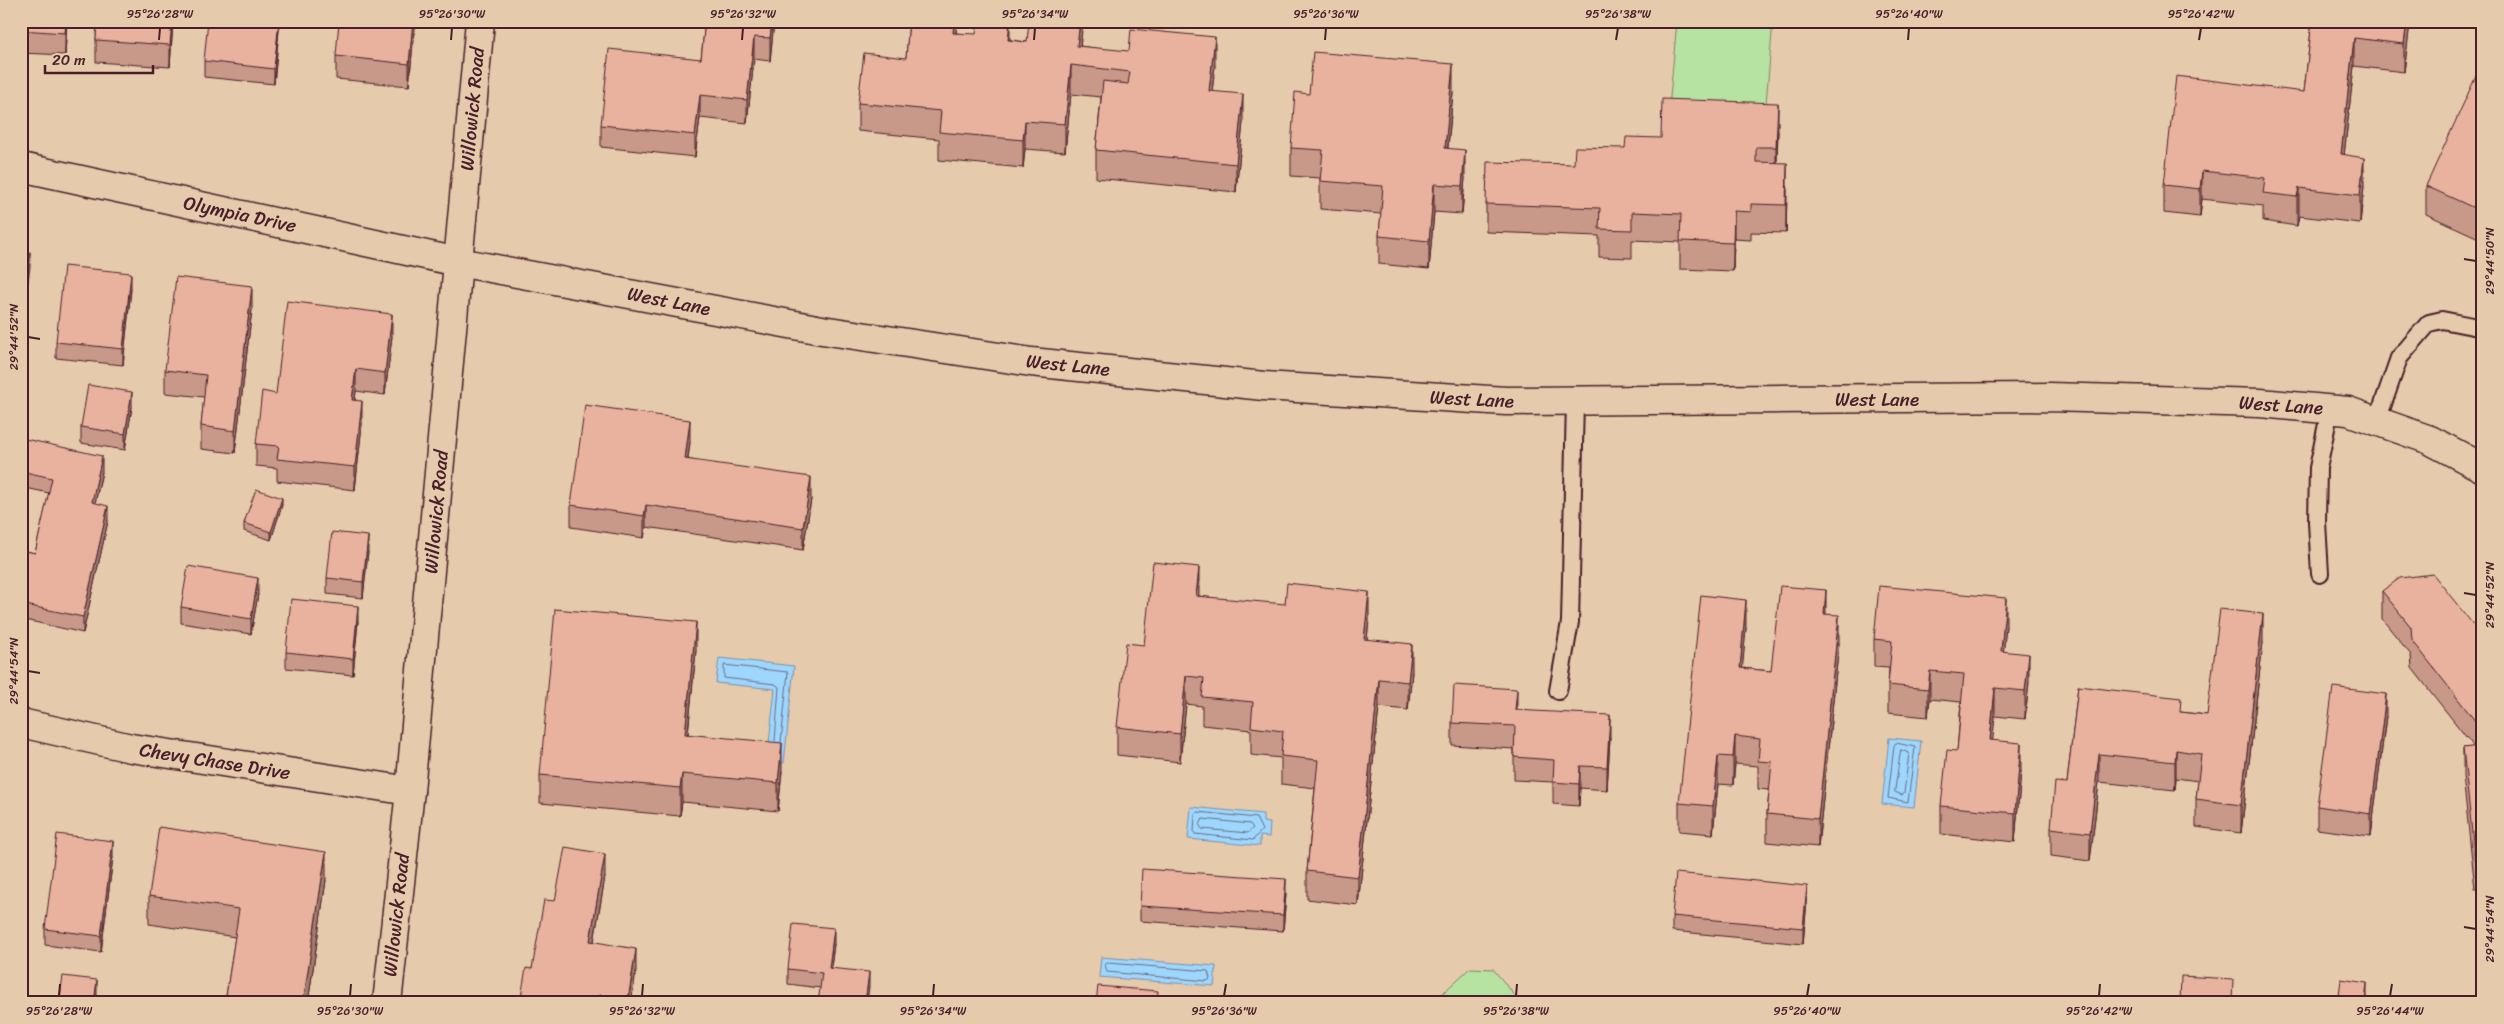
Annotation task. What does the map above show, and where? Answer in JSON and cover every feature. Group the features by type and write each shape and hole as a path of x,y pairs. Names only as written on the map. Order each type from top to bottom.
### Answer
{"street":[{"name":"Willowick Road","path":"386,1003 410,791 480,21"},
{"name":"Olympia Drive","path":"21,167 458,262"},
{"name":"West Lane","path":"458,262 822,330 1031,362 1264,386 1506,401 2048,397 2260,403 2330,409 2348,411 2430,440 2483,468"},
{"name":"Chevy Chase Drive","path":"21,723 131,748 410,791"}],"lane":[{"path":"2377,421 2399,358 2429,323 2442,320 2483,328"},
{"path":"1558,691 1570,622 1575,401"},
{"path":"2320,574 2317,522 2318,468 2330,409"}],"green space":[{"path":"1677,21 1773,21 1764,127 1668,119"},
{"path":"1470,968 1493,969 1521,1003 1432,1003"}],"water":[{"path":"719,658 794,666 784,763 767,761 775,689 716,683"},
{"path":"1889,738 1921,741 1914,807 1882,804"},
{"path":"1191,807 1263,814 1263,822 1270,823 1269,837 1260,836 1260,846 1188,839"},
{"path":"1101,957 1216,966 1214,986 1099,977"}],"building":[{"path":"21,21 66,21 65,33 21,30"},
{"path":"97,21 172,21 170,45 96,40"},
{"path":"208,21 279,21 274,69 204,61"},
{"path":"339,21 413,21 409,64 336,56"},
{"path":"705,21 772,21 770,38 754,37 747,100 700,95 695,135 601,125 609,49 701,59"},
{"path":"909,21 954,21 953,33 976,34 978,21 1010,21 1008,40 1027,42 1029,21 1080,21 1077,46 1129,51 1131,29 1215,37 1209,91 1243,94 1236,164 1096,150 1103,81 1128,84 1130,72 1071,65 1065,124 1025,121 1023,140 939,132 941,111 858,103 864,53 906,58"},
{"path":"2312,21 2407,21 2404,44 2354,38 2341,154 2364,158 2360,195 2299,188 2297,197 2263,193 2265,178 2202,171 2200,189 2164,185 2176,76 2304,92"},
{"path":"1313,52 1453,64 1445,148 1465,150 1462,186 1434,184 1429,241 1379,236 1383,186 1320,181 1323,150 1291,148 1295,92 1309,94"},
{"path":"2476,76 2483,79 2483,212 2426,186"},
{"path":"1662,99 1778,103 1776,147 1756,147 1756,162 1787,163 1786,205 1751,204 1751,212 1734,211 1733,243 1680,241 1681,214 1632,212 1632,230 1599,229 1600,208 1486,204 1487,162 1574,164 1575,147 1625,148 1626,137 1661,138"},
{"path":"21,251 30,252 21,314"},
{"path":"64,266 131,273 123,349 56,342"},
{"path":"176,277 252,286 235,431 201,426 206,375 165,370"},
{"path":"287,301 392,314 385,373 356,369 352,400 362,401 355,467 277,459 279,446 256,444 262,391 276,394"},
{"path":"88,385 132,392 125,434 81,427"},
{"path":"585,405 690,420 685,459 811,477 803,528 646,505 644,516 571,505"},
{"path":"21,438 102,456 92,502 108,506 83,617 21,604 21,550 35,553 52,478 21,471"},
{"path":"256,489 282,498 271,532 244,523"},
{"path":"332,532 368,536 363,582 327,578"},
{"path":"1153,562 1199,567 1196,596 1285,604 1287,583 1369,592 1364,639 1412,644 1408,682 1379,679 1358,877 1307,871 1318,760 1281,756 1283,731 1251,727 1253,702 1202,697 1204,678 1186,676 1180,734 1117,727 1126,643 1144,645"},
{"path":"188,566 258,578 251,619 181,607"},
{"path":"2433,574 2483,637 2483,860 2475,861 2463,748 2479,746 2476,722 2412,640 2411,627 2382,591 2400,578"},
{"path":"1780,586 1826,590 1824,614 1839,615 1818,819 1767,814 1772,762 1758,761 1760,739 1735,736 1733,757 1718,756 1713,806 1679,803 1701,595 1746,600 1740,668 1771,671"},
{"path":"1879,586 2006,598 2001,651 2029,654 2025,691 1995,688 1990,740 2021,743 2015,813 1941,806 1947,750 1957,751 1964,674 1930,671 1928,689 1888,685 1892,641 1874,639"},
{"path":"291,599 358,606 353,659 286,652"},
{"path":"555,609 696,622 685,734 782,743 778,783 682,774 680,788 540,775"},
{"path":"2220,609 2263,614 2241,805 2196,799 2201,754 2176,750 2175,762 2099,754 2090,833 2051,828 2055,782 2067,783 2078,686 2181,698 2180,712 2207,715"},
{"path":"1454,685 1517,689 1515,710 1610,715 1607,767 1580,766 1579,784 1553,782 1554,760 1514,757 1515,726 1452,723"},
{"path":"2333,687 2386,694 2371,814 2317,806"},
{"path":"159,827 326,852 303,1003 225,1003 239,909 149,896"},
{"path":"57,834 113,841 101,936 45,929"},
{"path":"565,847 605,854 590,941 636,949 628,1000 600,995 599,1003 520,1003 526,968 532,969 544,900 555,901"},
{"path":"1142,869 1286,879 1283,915 1140,906"},
{"path":"1676,873 1807,886 1803,928 1672,916"},
{"path":"793,924 834,928 829,968 869,972 865,1003 818,1003 822,973 788,969"},
{"path":"63,976 97,980 94,1003 59,1003"},
{"path":"2181,976 2233,979 2232,1003 2180,1003"},
{"path":"2341,979 2367,983 2365,1003 2338,1003"},
{"path":"1098,986 1158,991 1157,1003 1096,1003"}]}
